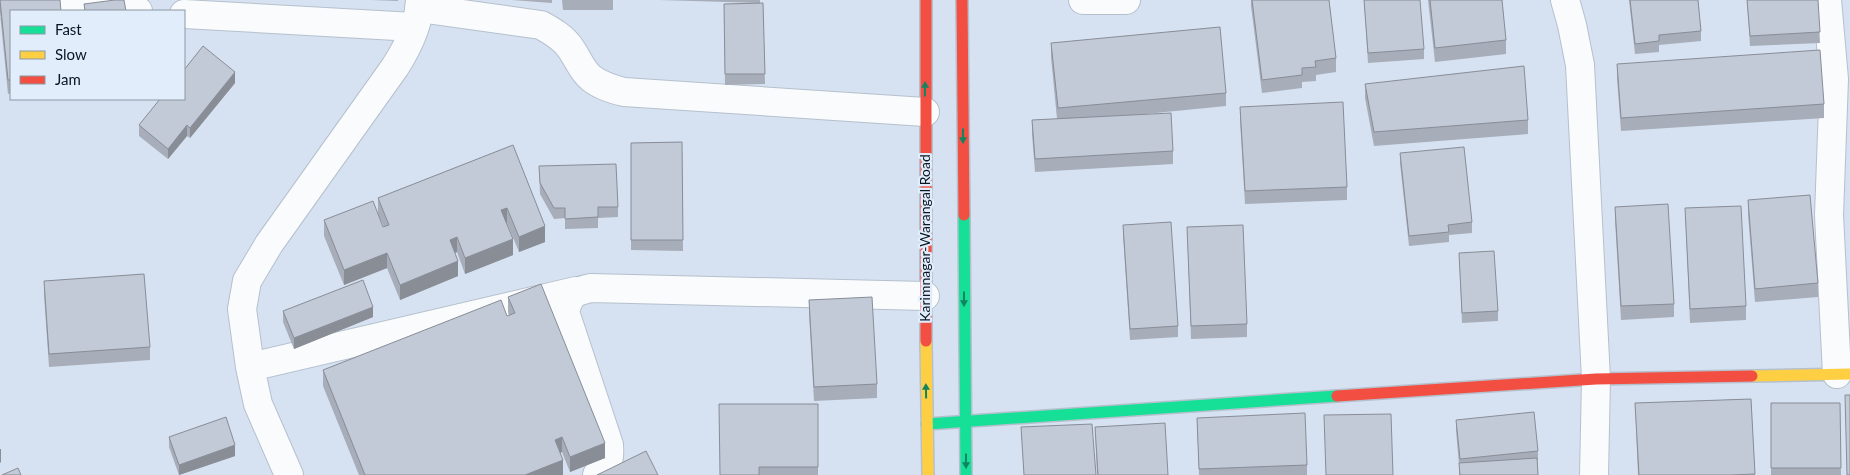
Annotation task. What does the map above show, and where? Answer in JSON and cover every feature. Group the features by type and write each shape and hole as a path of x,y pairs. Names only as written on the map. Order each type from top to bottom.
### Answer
{"main road":[{"name":"Karimnagar-Warangal Road","path":"926,0 925,296 928,475"},
{"path":"962,0 966,475"},
{"path":"927,424 965,423 1596,379 1843,374"}],"street":[{"path":"1083,0 1126,0"},
{"path":"1565,0 1580,65 1596,379 1594,475"},
{"path":"1827,0 1842,78 1829,215 1843,374"},
{"path":"0,4 118,10"},
{"path":"290,475 258,404 250,367 242,310 247,281 269,244 395,67 409,44 418,12"},
{"path":"185,14 418,12 541,25 556,33 570,48 580,66 591,78 604,86 624,92 925,112"},
{"path":"250,367 591,288 925,296"},
{"path":"576,291 568,298 565,312 610,445 610,458 605,470 597,475"}],"building":[{"path":"0,0 60,0 61,10 10,10 10,80 8,80"},
{"path":"124,0 126,10 85,10 84,4"},
{"path":"1252,0 1329,0 1336,58 1315,61 1316,67 1302,68 1302,75 1262,80"},
{"path":"1364,0 1420,0 1424,49 1368,53"},
{"path":"1430,0 1502,0 1506,40 1435,48"},
{"path":"1630,0 1698,0 1701,31 1659,35 1659,41 1635,44"},
{"path":"1747,0 1818,0 1820,32 1750,36"},
{"path":"763,3 765,74 725,74 724,4"},
{"path":"1220,27 1226,93 1058,108 1051,43"},
{"path":"203,46 235,72 190,128 187,125 168,149 139,125 159,100 185,100 185,69"},
{"path":"1820,50 1824,104 1621,118 1617,64"},
{"path":"1524,66 1528,120 1374,132 1365,84"},
{"path":"1343,102 1347,187 1245,191 1240,107"},
{"path":"1171,113 1173,151 1035,159 1032,120"},
{"path":"682,142 683,240 631,240 631,143"},
{"path":"513,145 545,226 519,237 507,208 501,210 513,239 465,258 457,237 450,240 458,261 400,285 387,253 344,270 324,220 373,201 383,227 389,225 378,198"},
{"path":"1464,147 1472,222 1448,225 1449,232 1409,236 1400,153"},
{"path":"616,164 618,207 598,207 598,217 565,219 565,208 554,208 540,183 539,166"},
{"path":"1810,195 1818,283 1755,289 1748,200"},
{"path":"1668,204 1674,304 1621,306 1615,207"},
{"path":"1741,206 1746,306 1690,309 1685,208"},
{"path":"1171,222 1178,326 1130,329 1123,225"},
{"path":"1243,225 1247,324 1191,326 1187,227"},
{"path":"1494,251 1498,311 1462,313 1459,253"},
{"path":"144,274 150,347 49,354 44,281"},
{"path":"363,280 373,307 294,338 283,311"},
{"path":"541,284 605,443 570,457 562,437 555,440 563,460 525,475 365,475 323,370 501,300 507,316 515,313 508,297"},
{"path":"872,297 877,384 814,387 809,300"},
{"path":"1845,395 1850,395 1850,475 1847,475"},
{"path":"1751,399 1755,474 1639,475 1635,403"},
{"path":"1771,403 1840,403 1841,468 1771,468"},
{"path":"719,404 818,404 818,467 759,467 759,475 720,475"},
{"path":"1534,412 1538,451 1460,459 1456,420"},
{"path":"1305,413 1307,465 1199,469 1197,418"},
{"path":"1391,414 1393,475 1326,475 1324,415"},
{"path":"226,417 235,445 179,465 169,437"},
{"path":"1165,423 1168,475 1098,475 1095,427"},
{"path":"1092,424 1096,475 1024,475 1021,427"},
{"path":"646,451 658,475 597,475"},
{"path":"1537,458 1538,475 1460,475 1459,463"},
{"path":"18,468 21,475 2,475"}],"traffic: fast":[{"path":"964,215 966,475"},
{"path":"927,424 1337,396"}],"traffic: slow":[{"path":"926,341 928,475"},
{"path":"1752,376 1850,374"}],"traffic: jam":[{"path":"926,0 926,341"},
{"path":"962,0 964,215"},
{"path":"1337,396 1596,379 1752,376"}]}
